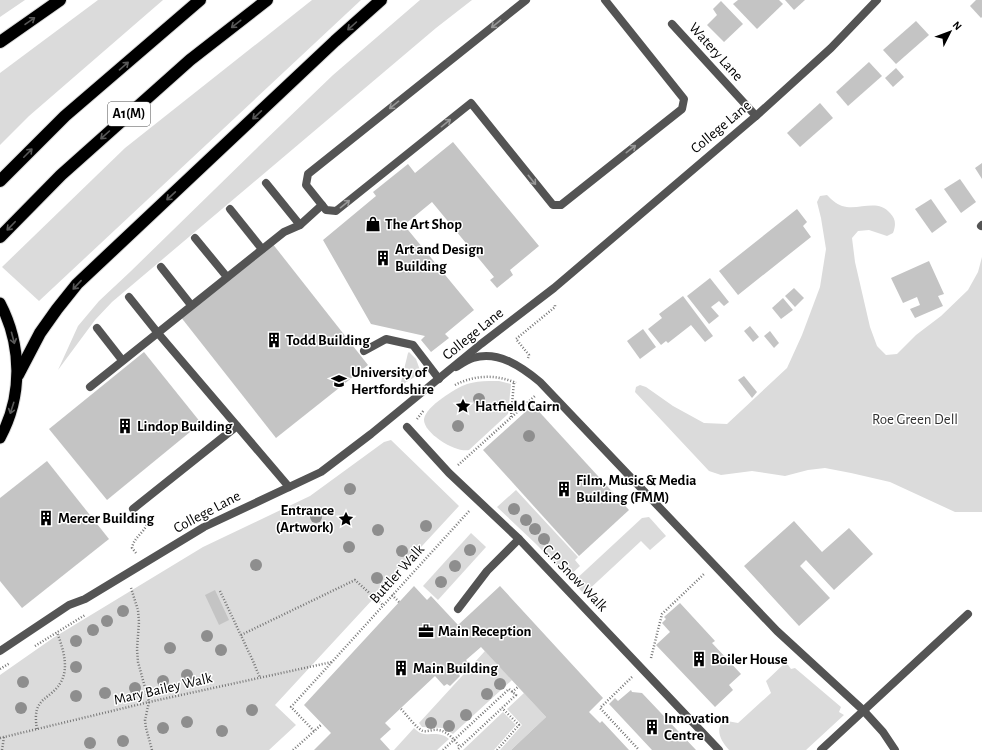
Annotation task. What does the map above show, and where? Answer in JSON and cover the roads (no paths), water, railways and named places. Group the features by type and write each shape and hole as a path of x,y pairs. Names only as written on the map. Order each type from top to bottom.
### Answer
{"highway":[{"path":"0,42 60,0"},
{"name":"A1(M)","path":"0,181 65,116 200,0"},
{"name":"A1(M)","path":"0,237 61,175 190,60 267,0"},
{"path":"18,375 40,333 77,284 335,41 381,0"},
{"path":"0,302 7,315 15,341 18,375 14,402 6,427 0,438"}],"street":[{"path":"526,0 308,174 306,185 326,210 336,211 471,103 553,205 561,205 682,109 684,100 605,0"},
{"name":"College Lane","path":"0,651 70,605 85,599 204,527 321,472 454,368 491,336 554,288 756,116 831,48 877,0"},
{"name":"Watery Lane","path":"672,24 756,116"},
{"path":"266,183 300,225"},
{"path":"90,387 262,249 284,232 300,225 322,205"},
{"path":"230,209 262,249"},
{"path":"195,238 227,277"},
{"path":"161,267 192,305"},
{"path":"129,297 289,487"},
{"path":"97,328 122,360"},
{"path":"364,351 386,339 413,345 440,379"},
{"path":"454,368 473,358 488,356 502,358 516,364 529,373 776,631 863,710 883,732 895,750"},
{"path":"133,509 237,426"},
{"name":"C.P. Snow Walk","path":"408,428 449,473 519,539 719,750"},
{"path":"458,609 487,571 519,539"},
{"path":"821,750 968,614"}],"place":[{"name":"The Art Shop","path":"373,224"},
{"name":"Art and Design Building","path":"383,258"},
{"name":"Todd Building","path":"274,340"},
{"name":"University of Hertfordshire","path":"339,381"},
{"name":"Hatfield Cairn","path":"463,406"},
{"name":"Lindop Building","path":"125,426"},
{"name":"Film, Music & Media Building (FMM)","path":"564,489"},
{"name":"Mercer Building","path":"46,518"},
{"name":"Entrance (Artwork)","path":"346,519"},
{"name":"Main Reception","path":"426,631"},
{"name":"Boiler House","path":"699,659"},
{"name":"Main Building","path":"401,668"},
{"name":"Innovation Centre","path":"652,727"}],"park label":[{"name":"Roe Green Dell","path":"915,419"}]}
